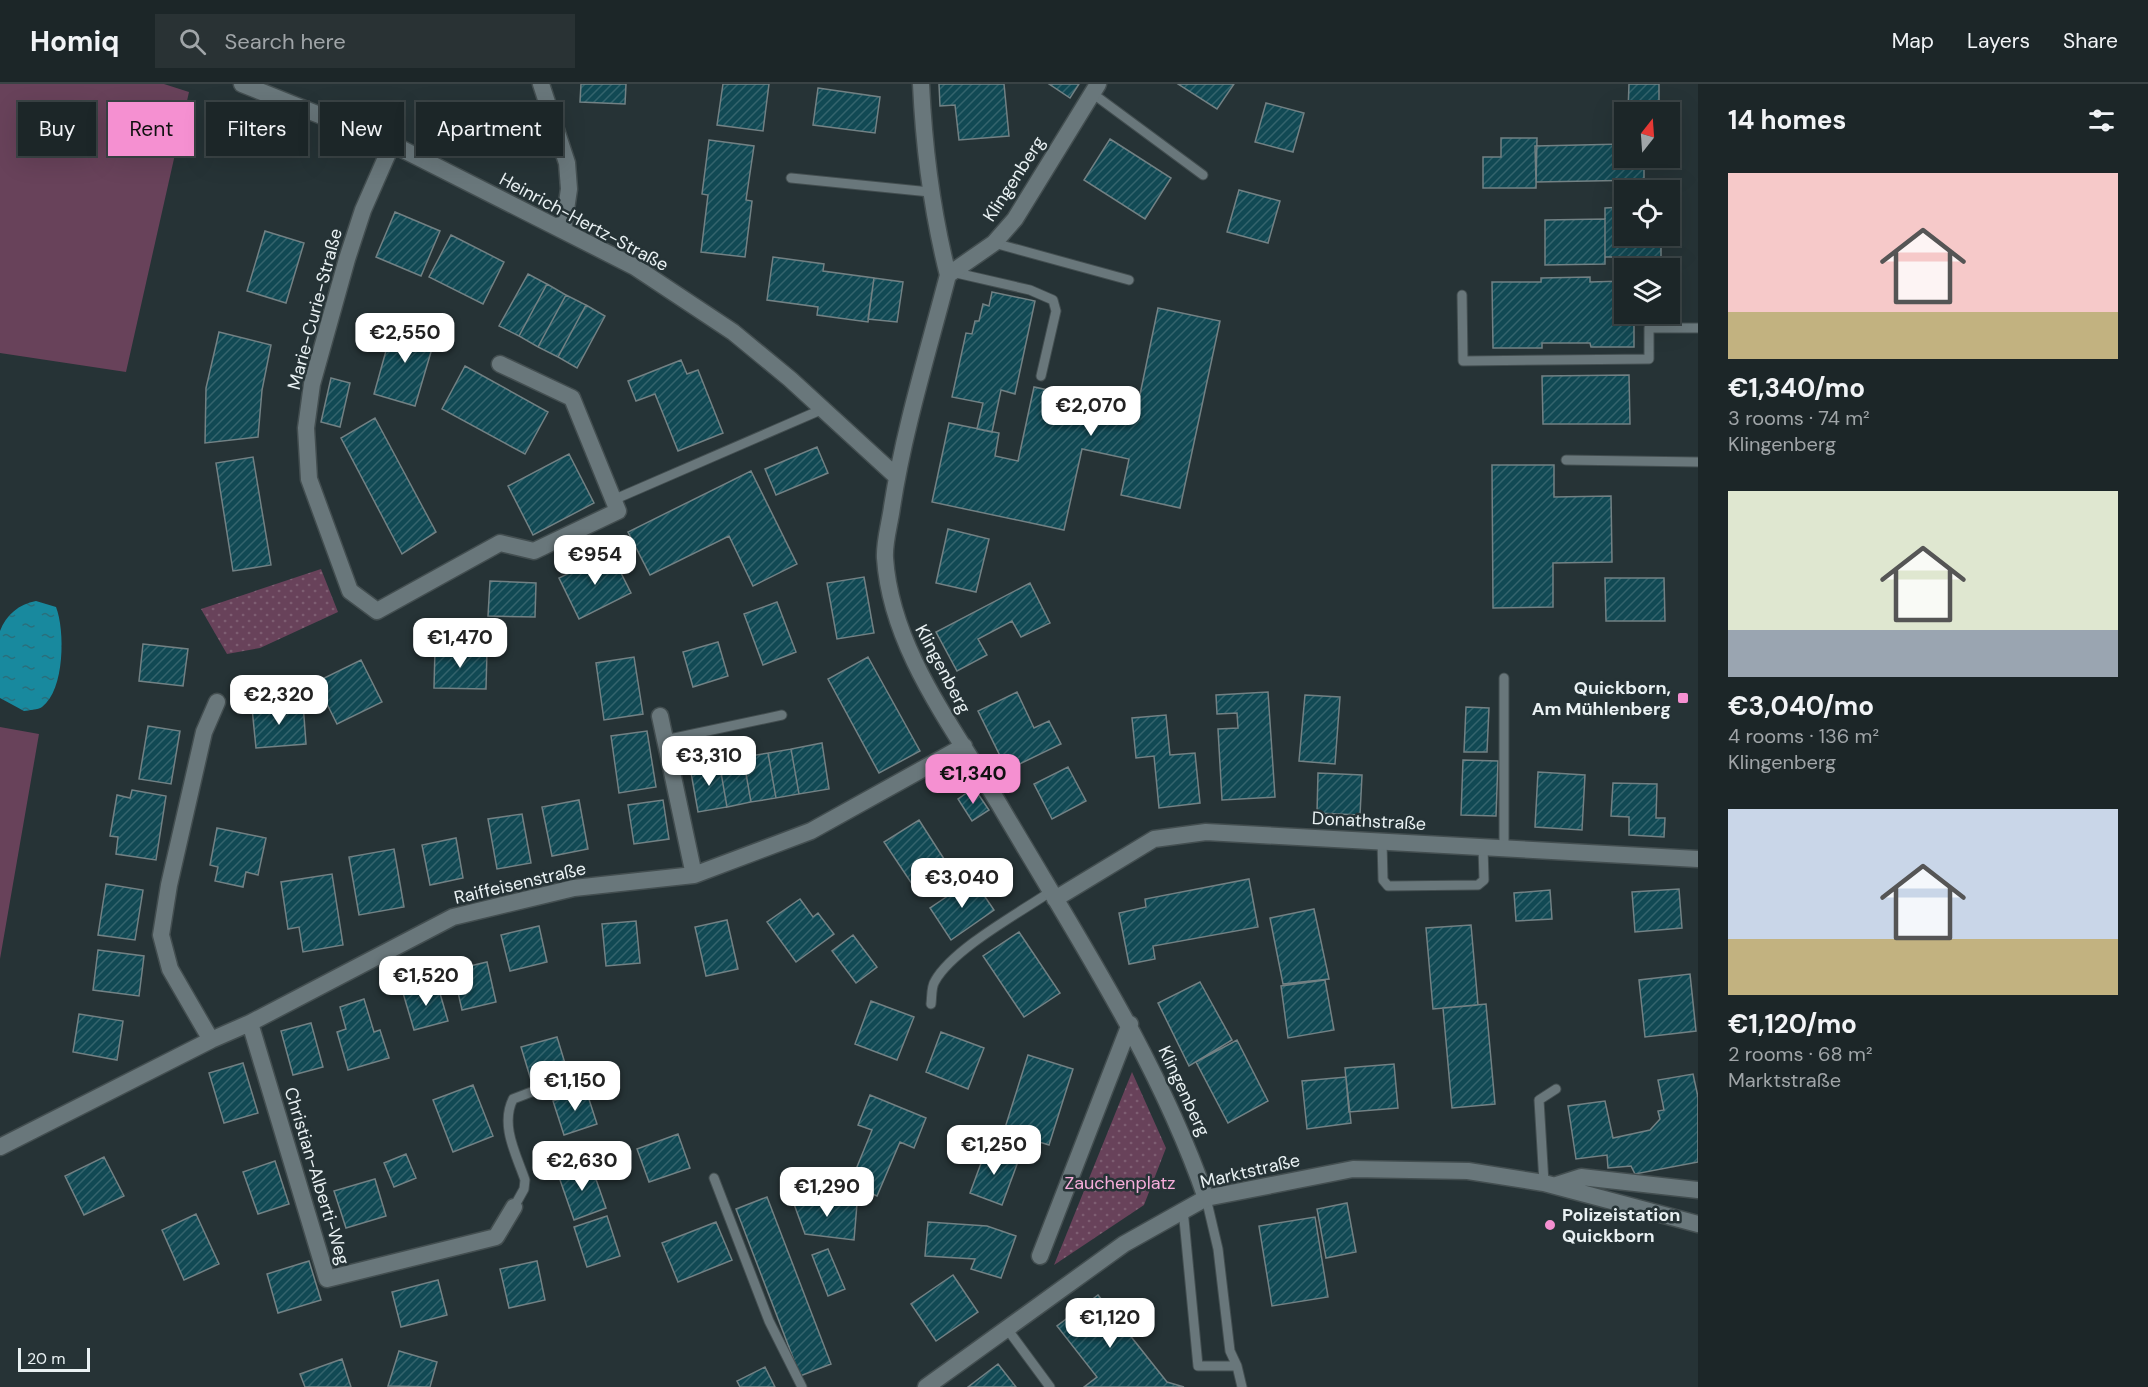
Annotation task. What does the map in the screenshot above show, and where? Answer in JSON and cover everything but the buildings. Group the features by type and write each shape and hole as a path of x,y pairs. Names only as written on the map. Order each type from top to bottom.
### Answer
{"street":[{"name":"Heinrich-Hertz-Straße","path":"242,84 320,115"},
{"path":"542,84 567,164 569,189 563,230"},
{"path":"921,84 933,218 950,273"},
{"name":"Klingenberg","path":"1095,88 1015,219 994,243 950,273 897,477 884,556 899,628 933,698 1130,1024 1185,1137 1206,1198"},
{"name":"Heinrich-Hertz-Straße","path":"404,150 634,267 733,332 823,409 897,477"},
{"name":"Marie-Curie-Straße","path":"387,156 363,210 347,259 312,384 306,428 309,479 350,591 377,610 500,543 534,551 618,511 572,398 500,364"},
{"path":"211,1040 170,969 161,935 169,885 204,732 217,702"},
{"path":"660,716 694,875"},
{"name":"Raiffeisenstraße","path":"0,1147 211,1040 250,1023 453,917 574,888 694,875 811,831 964,746"},
{"name":"Donathstraße","path":"1053,895 1154,839 1206,832 1698,859"},
{"name":"Christian-Alberti-Weg","path":"250,1023 327,1279 496,1237 514,1207"},
{"path":"1040,1256 1130,1024"},
{"name":"Marktstraße","path":"933,1385 1124,1244 1206,1198 1353,1169 1468,1171 1550,1184 1698,1224"},
{"name":"Marktstraße","path":"1550,1184 1581,1177 1698,1190"}],"lane":[{"path":"1095,88 1203,175"},
{"path":"791,177 930,192"},
{"path":"994,243 1129,280"},
{"path":"950,273 1030,290 1053,300 1056,311 1041,376"},
{"path":"1462,295 1463,361 1649,360 1649,328 1698,328"},
{"path":"620,497 823,409"},
{"path":"1566,460 1698,462"},
{"path":"1504,678 1504,848"},
{"path":"665,740 783,715"},
{"path":"1382,842 1383,880 1388,886 1478,885 1484,879 1483,847"},
{"path":"930,1004 934,983 946,966 982,938 1053,895"},
{"path":"514,1207 524,1189 525,1179 506,1122 508,1110 513,1099 555,1083"},
{"path":"1550,1184 1539,1100 1556,1089"},
{"path":"714,1178 769,1321 802,1387"},
{"path":"1206,1198 1218,1249 1230,1351 1237,1366 1242,1387"},
{"path":"1183,1209 1198,1366 1237,1366"},
{"path":"1008,1330 1050,1387"}],"green space":[{"path":"0,84 164,84 189,92 187,102 108,102 108,156 175,156 126,372 0,353"},
{"path":"321,569 338,612 260,648 227,654 201,609"},
{"path":"0,727 39,734 0,959"},
{"name":"Zauchenplatz","path":"1132,1072 1166,1148 1144,1205 1054,1265"}],"water":[{"path":"36,601 56,607 61,630 61,659 59,674 50,699 40,708 24,711 0,698 0,631 14,611"}],"place":[{"name":"Quickborn, Am Mühlenberg","path":"1683,698"},
{"name":"Polizeistation Quickborn","path":"1550,1225"}]}
